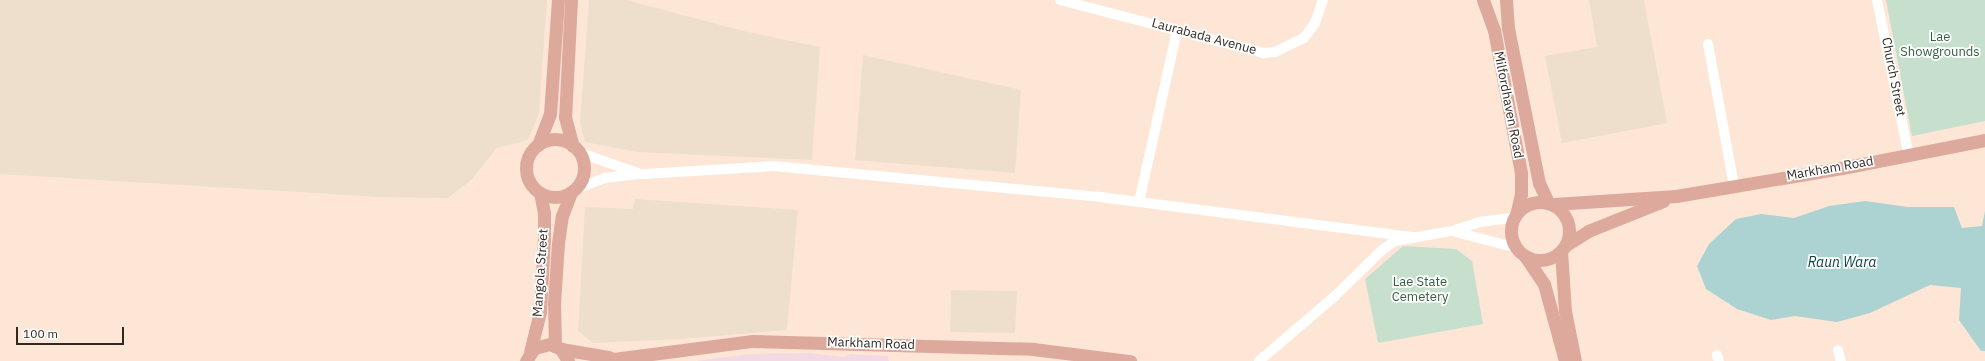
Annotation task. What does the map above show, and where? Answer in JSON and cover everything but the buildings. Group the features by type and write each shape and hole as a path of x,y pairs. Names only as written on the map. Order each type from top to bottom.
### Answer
{"main road":[{"path":"558,0 550,114 538,145 530,154 526,169 530,184 540,193 556,197 573,190 580,182 584,167 564,117 571,0"},
{"name":"Milfordhaven Road","path":"1483,0 1494,30 1521,173 1521,194 1515,215"},
{"name":"Milfordhaven Road","path":"1506,0 1508,28 1539,183 1551,203"},
{"path":"538,145 552,140 576,149"},
{"name":"Markham Road","path":"1551,203 1676,196 1842,168 1908,153 1985,140"},
{"name":"Mangola Street","path":"558,347 554,303 558,243 562,216 573,190"},
{"name":"Mangola Street","path":"525,358 540,312 544,239 544,213 540,193"},
{"name":"Markham Road","path":"1564,248 1588,231 1676,196"},
{"path":"1565,361 1544,284 1521,252 1511,233 1515,215 1530,203 1551,203 1567,218 1569,232 1564,248 1565,311 1575,361"},
{"path":"1521,252 1544,260 1564,248"},
{"name":"Markham Road","path":"598,361 613,357 755,341 1033,348 1130,361"},
{"name":"Markham Road","path":"525,358 544,344 613,357"},
{"path":"558,347 568,361"}],"street":[{"name":"Laurabada Avenue","path":"1060,0 1264,53 1275,52 1304,38 1315,23 1323,0"},
{"name":"Church Street","path":"1877,0 1908,153"},
{"path":"1139,202 1177,30"},
{"path":"1708,44 1734,185"},
{"path":"573,190 605,178 640,174 576,149"},
{"path":"644,174 773,166 1139,202 1413,237"},
{"path":"1259,361 1335,296 1381,251 1395,241 1452,231 1479,222 1515,215"},
{"path":"1452,231 1521,252"},
{"path":"1838,350 1841,361"}],"shaded area":[{"path":"0,0 547,0 539,113 528,140 497,148 471,180 448,198 381,197 0,174"},
{"path":"589,0 626,0 743,31 820,47 812,160 637,152 585,142 580,123"},
{"path":"1589,0 1644,0 1667,123 1562,143 1545,56 1597,47"},
{"path":"863,55 1021,90 1015,173 855,160"},
{"path":"635,199 798,210 787,330 681,339 593,343 578,331 585,207 633,209"},
{"path":"951,290 1017,291 1015,333 950,332"},
{"path":"809,353 844,357 850,354 888,356 889,361 696,361 749,354"}],"green space":[{"name":"Lae Showgrounds","path":"1886,0 1985,0 1985,121 1912,136"},
{"name":"Lae State Cemetery","path":"1403,246 1456,249 1472,261 1483,324 1378,343 1365,279"}],"water":[{"name":"Raun Wara","path":"1865,201 1908,207 1954,207 1962,228 1982,226 1985,211 1985,351 1981,351 1959,320 1961,288 1930,285 1870,313 1837,322 1795,316 1771,320 1737,309 1706,289 1697,266 1709,244 1736,219 1761,214 1794,218 1829,206"}]}
